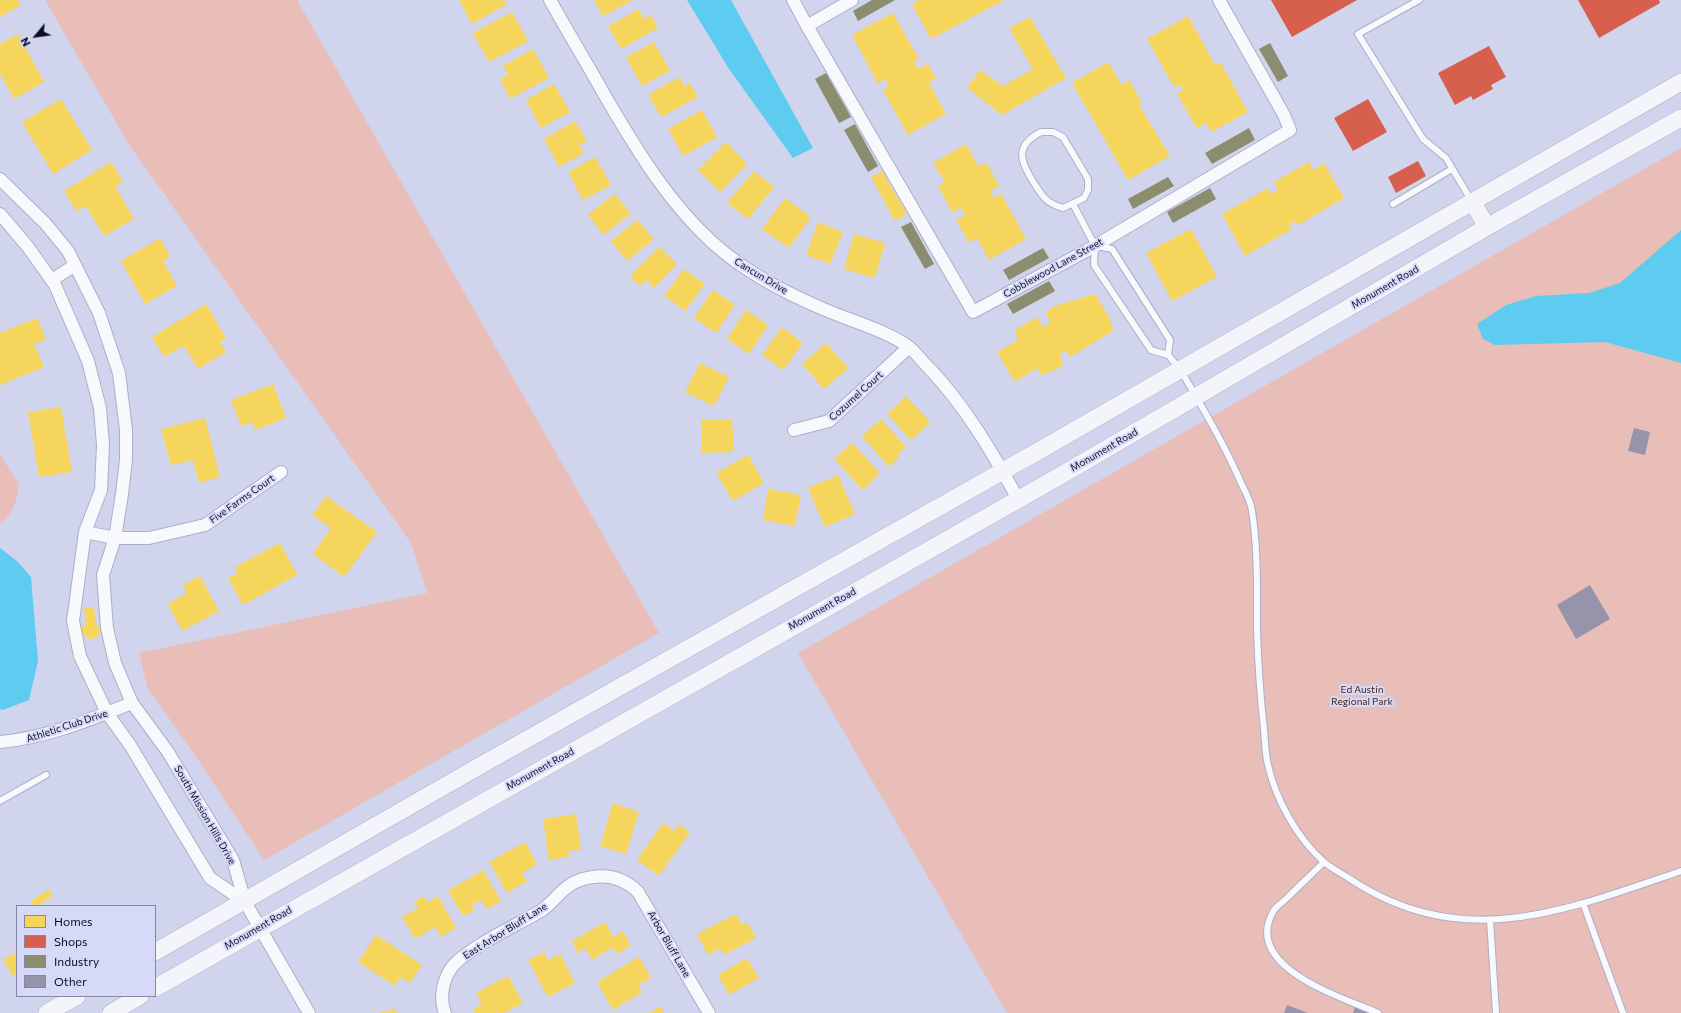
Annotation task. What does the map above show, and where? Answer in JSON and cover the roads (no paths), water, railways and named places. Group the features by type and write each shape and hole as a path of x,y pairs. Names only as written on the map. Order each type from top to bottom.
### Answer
{"street":[{"name":"Cancun Drive","path":"550,0 634,146 658,182 713,243 740,265 773,285 829,312 860,323 909,347 947,387 982,436 1018,499"},
{"name":"Cobblewood Lane Street","path":"793,0 973,312 1095,246 1290,130 1284,115 1219,0"},
{"path":"807,26 852,0"},
{"path":"156,951 245,902 476,768 1002,471 1681,82"},
{"name":"Monument Road","path":"156,987 260,927 1018,499 1487,227 1681,118"},
{"name":"South Mission Hills Drive","path":"0,179 45,223 68,251 99,314 119,372 126,430 126,460 115,538 103,574 107,628 115,664 132,703 168,752 233,860 245,902"},
{"path":"1472,201 1487,227"},
{"path":"0,214 52,280 88,361 100,408 102,445 101,490 85,532 73,620 80,656 107,713 130,745 210,878 245,902 310,1013"},
{"path":"52,280 75,265"},
{"name":"Cozumel Court","path":"794,430 829,421 909,347"},
{"name":"Five Farms Court","path":"85,532 115,538 149,538 205,525 280,472"},
{"name":"Athletic Club Drive","path":"0,742 22,740 49,733 132,703"},
{"name":"East Arbor Bluff Lane","path":"444,1013 443,987 452,967 464,955 543,909 567,887 579,880 603,876 623,880"},
{"name":"Arbor Bluff Lane","path":"623,880 631,885 645,902 709,1013"},
{"path":"47,1013 76,997"},
{"path":"111,1013 138,997"}],"lane":[{"path":"1419,0 1358,34 1423,139 1446,158 1472,201"},
{"path":"1041,132 1053,132 1063,137 1088,179 1088,190 1084,198 1073,204 1063,208 1053,205 1045,200 1023,165 1022,151 1029,139 1041,132"},
{"path":"1393,204 1452,169"},
{"path":"1073,204 1095,246 1094,265 1151,350 1168,355 1180,369 1236,471 1252,509 1257,572 1259,687 1268,765 1279,799 1298,832 1324,862 1372,893 1400,906 1440,917 1472,921 1515,919 1554,912 1681,871"},
{"path":"1095,246 1112,249 1170,340 1168,355"},
{"path":"0,801 46,775"},
{"path":"1324,862 1274,910 1268,929 1270,948 1285,967 1308,983 1378,1013"},
{"path":"1583,903 1623,1013"},
{"path":"1490,920 1496,1013"}],"water":[{"path":"687,0 731,0 813,148 793,158 729,69"},
{"path":"1681,230 1681,363 1605,342 1495,345 1483,339 1477,324 1506,305 1536,296 1589,293 1620,283"},
{"path":"0,548 17,561 31,577 38,661 29,700 3,710 0,709"}],"park label":[{"name":"Ed Austin Regional Park","path":"1362,696"}]}
